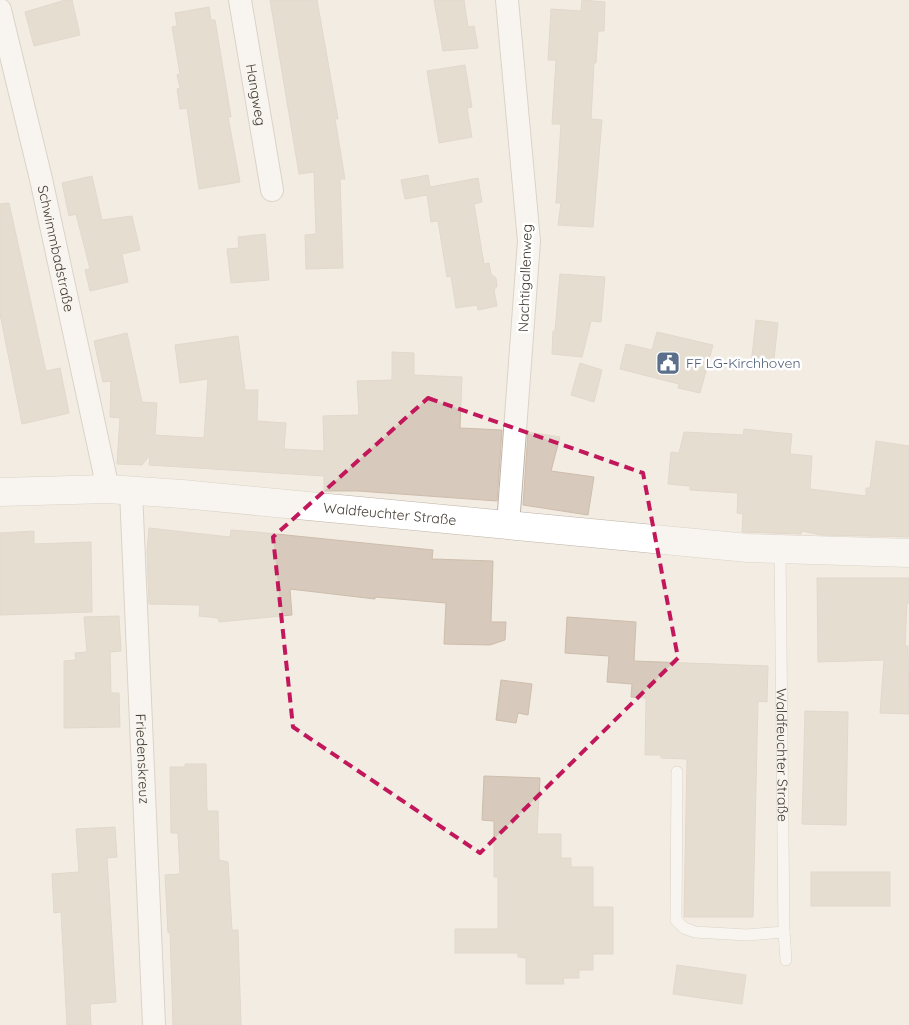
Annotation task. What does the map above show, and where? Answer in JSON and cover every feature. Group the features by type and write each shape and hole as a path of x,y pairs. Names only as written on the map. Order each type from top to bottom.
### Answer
{"street":[{"name":"Hangweg","path":"240,0 272,190"},
{"name":"Nachtigallenweg","path":"507,0 529,241 508,526"},
{"name":"Schwimmbadstraße","path":"0,10 119,490"},
{"name":"Waldfeuchter Straße","path":"0,492 119,490 182,494 780,550 909,553"},
{"name":"Friedenskreuz","path":"119,490 154,1025"}],"lane":[{"name":"Waldfeuchter Straße","path":"780,550 784,932 786,960"},
{"path":"676,772 676,920 684,928 694,932 747,934 784,932"}],"highlighted area":[{"path":"428,398 643,473 678,658 480,853 293,727 273,537"}],"building":[{"path":"65,0 72,0 80,35 34,46 25,12"},
{"path":"270,0 317,0 338,119 335,119 345,179 340,179 343,268 306,269 305,235 316,234 314,172 299,174"},
{"path":"434,0 464,0 468,27 474,26 478,48 443,51"},
{"path":"582,0 605,2 604,31 598,31 596,63 594,63 591,119 602,120 593,227 558,225 561,203 556,203 561,124 552,124 556,60 548,60 551,9 581,11"},
{"path":"209,7 211,20 215,20 231,117 228,117 240,182 199,189 187,108 180,109 177,89 180,88 177,75 180,74 172,27 177,26 175,13"},
{"path":"465,65 472,107 467,108 472,137 439,143 427,71"},
{"path":"428,175 430,187 478,178 482,202 474,204 484,264 489,263 491,274 496,278 497,286 494,290 497,306 478,310 477,305 456,308 451,276 447,277 438,221 431,222 427,195 405,199 401,180"},
{"path":"92,176 102,220 132,216 140,250 122,254 128,282 90,291 85,270 90,269 76,214 69,216 62,183"},
{"path":"9,203 46,371 60,368 69,413 22,424 0,314 0,204"},
{"path":"265,234 269,280 231,283 227,249 239,248 238,237"},
{"path":"560,274 605,277 601,322 591,321 582,357 552,354"},
{"path":"756,320 778,323 773,367 751,365"},
{"path":"657,332 713,345 700,393 678,388 679,384 620,369 626,344 652,350"},
{"path":"127,333 142,402 157,403 155,435 204,438 208,379 180,383 175,345 238,336 245,390 258,390 257,421 286,423 284,449 324,451 323,416 359,415 357,381 392,380 392,352 414,353 414,375 462,377 460,428 502,430 497,501 358,491 324,491 324,476 149,465 150,455 142,465 117,464 120,418 110,417 111,381 103,382 94,341"},
{"path":"580,363 602,370 594,402 571,395"},
{"path":"744,429 792,434 790,454 812,456 810,489 866,496 866,488 870,488 876,441 909,446 909,537 821,535 802,531 801,534 742,532 743,514 737,513 738,493 690,490 690,486 668,484 671,452 679,453 684,432 743,435"},
{"path":"528,432 560,437 551,471 594,477 588,515 523,505"},
{"path":"149,528 230,537 231,530 257,532 433,550 432,559 493,561 491,622 506,622 505,640 490,645 444,644 446,603 375,597 375,599 290,589 292,615 219,622 218,618 199,616 200,605 149,604 147,551"},
{"path":"34,531 34,544 91,542 92,612 0,615 0,533"},
{"path":"817,578 909,578 905,646 908,646 909,714 880,713 884,660 818,662"},
{"path":"119,616 121,651 110,652 111,693 119,693 120,727 64,728 64,661 76,660 75,653 87,652 84,617"},
{"path":"567,617 636,622 634,661 768,666 767,702 758,701 753,917 684,917 687,759 661,758 661,755 645,755 646,698 631,697 632,684 607,682 609,656 565,653"},
{"path":"501,680 532,684 528,715 518,713 516,723 496,720"},
{"path":"805,711 848,712 846,825 802,824"},
{"path":"185,764 206,764 207,811 218,811 219,860 228,862 232,930 238,930 241,1025 173,1025 170,932 168,933 165,875 180,874 178,833 171,833 170,767 185,767"},
{"path":"484,776 540,778 537,834 561,834 561,858 571,858 571,867 593,867 593,907 613,907 613,954 593,954 593,970 579,970 579,978 563,978 564,984 526,984 526,958 518,957 518,953 455,953 455,929 498,929 498,877 494,877 494,821 482,820"},
{"path":"115,827 117,857 107,858 116,1002 90,1004 91,1025 67,1025 61,912 54,913 52,874 79,872 76,829"},
{"path":"811,872 890,872 890,906 811,906"},
{"path":"677,965 746,975 742,1004 673,994"}],"place":[{"name":"FF LG-Kirchhoven","path":"668,363"}]}
